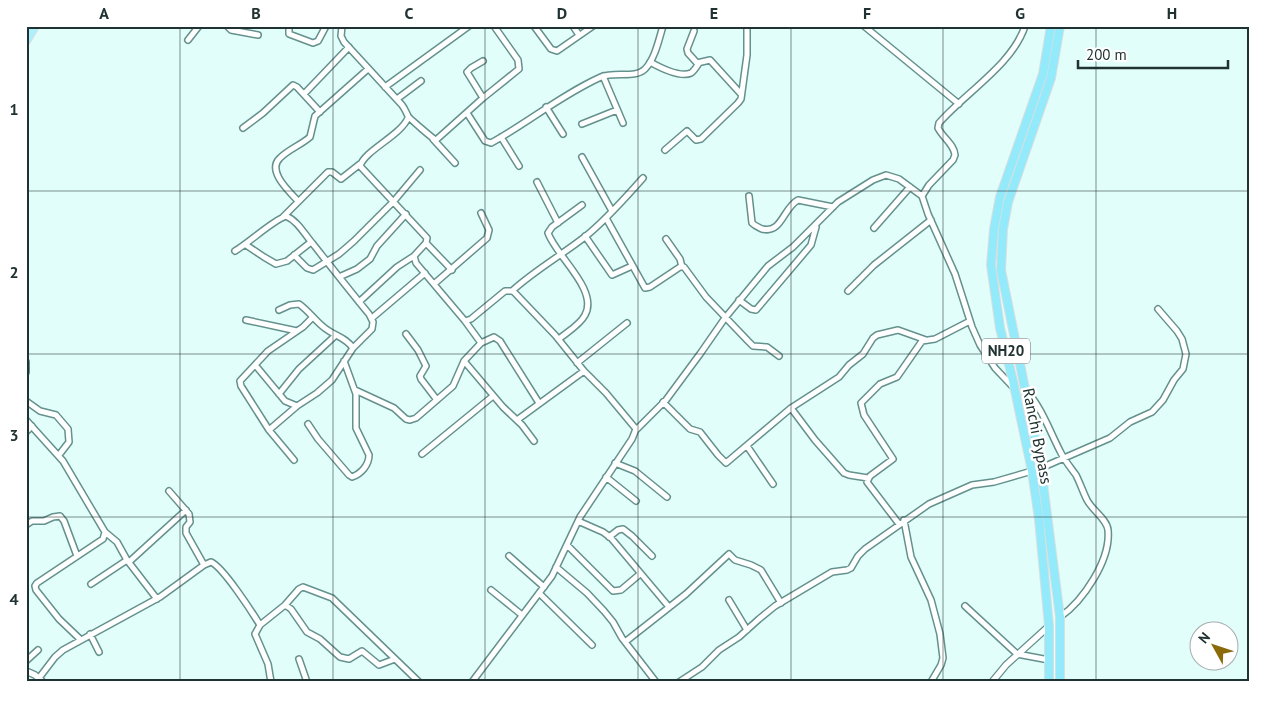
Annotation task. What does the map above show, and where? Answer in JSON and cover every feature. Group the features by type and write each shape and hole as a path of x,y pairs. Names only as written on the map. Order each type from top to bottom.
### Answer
{"highway":[{"name":"Ranchi Bypass","path":"1049,682 1049,626 1039,519 1032,471 1000,328 991,265 994,229 1000,197 1043,74 1051,26"},
{"name":"Ranchi Bypass","path":"1060,26 1051,78 1008,202 1003,230 1002,270 1041,468 1060,617 1060,682"}],"main road":[{"path":"26,41 35,26"}],"street":[{"path":"188,40 199,26"},
{"path":"226,26 231,30 258,35"},
{"path":"289,26 289,34 313,43 318,41 326,26"},
{"path":"342,26 342,39 406,109 408,118 418,124 455,163"},
{"path":"385,87 469,26"},
{"path":"432,139 436,140 439,138 517,72 520,66 518,60 494,26"},
{"path":"534,26 554,51 560,50 593,26"},
{"path":"573,26 579,36"},
{"path":"467,113 487,142 491,143 569,92 603,76 635,74 644,70 650,62 663,26"},
{"path":"665,150 687,131 696,140 701,139 735,107 741,94 746,55 747,26"},
{"path":"864,26 959,104"},
{"path":"1015,390 988,358 980,345 955,274 922,196 953,160 955,154 955,150 938,128 943,119 1012,52 1022,36 1025,26"},
{"path":"694,31 687,51 699,63"},
{"path":"304,94 349,46"},
{"path":"650,62 667,70 686,74 692,71 699,63 710,60 741,94"},
{"path":"483,61 470,68 467,72 484,98"},
{"path":"298,202 280,179 277,172 277,163 281,157 310,137 314,119 368,69"},
{"path":"603,76 623,123"},
{"path":"397,99 420,81"},
{"path":"243,128 263,113 292,85 297,87 320,112"},
{"path":"546,107 563,134"},
{"path":"582,124 617,110"},
{"path":"235,251 283,217 328,172 332,172 341,179 397,131 408,118"},
{"path":"501,137 519,166"},
{"path":"582,157 612,211"},
{"path":"359,302 394,270 414,256 428,241 425,235 394,201 362,170 360,164"},
{"path":"294,255 307,268 312,270 326,261 348,246 394,201 420,170"},
{"path":"472,682 544,587 556,567 578,521 636,430 663,402 725,318 768,266 793,247 833,207 853,192 880,176 894,176 922,196"},
{"path":"465,321 505,291 512,290 532,273 585,236 606,218 643,178"},
{"path":"537,182 558,223"},
{"path":"874,228 910,187"},
{"path":"749,196 752,223 756,227 770,230 777,226 791,206 798,200 833,207"},
{"path":"559,339 581,321 585,316 588,303 585,292 548,233 582,205"},
{"path":"434,284 488,238 489,230 481,213"},
{"path":"339,277 357,269 370,259 377,246 406,214"},
{"path":"269,430 296,406 328,384 353,348 373,327 372,318 311,242 292,220 286,216 283,217"},
{"path":"606,218 643,286 648,288 682,266"},
{"path":"848,292 874,265 931,220"},
{"path":"739,300 751,310 756,310 811,245 816,226"},
{"path":"585,236 612,274 632,266"},
{"path":"666,239 680,258 682,266 725,318 753,346 767,347 779,356"},
{"path":"246,245 276,264 287,261 311,242"},
{"path":"426,244 452,270"},
{"path":"414,256 416,263 482,343"},
{"path":"372,318 425,273"},
{"path":"512,290 559,339 584,371 634,424 636,430"},
{"path":"279,310 290,305 299,304 312,318 345,339 353,348"},
{"path":"1041,468 1110,438 1130,422 1152,412 1163,400 1186,363 1186,354 1178,331 1158,309"},
{"path":"294,460 269,430 240,383 241,379 256,366 268,351 312,318"},
{"path":"246,320 297,331"},
{"path":"791,408 815,440 844,473 868,478 894,459 864,415 861,403 880,384 897,377 919,344 926,340 935,339 970,321"},
{"path":"577,363 627,323"},
{"path":"663,402 690,429 700,432 724,462 729,462 791,408 839,376 863,354 877,335 898,330 926,340"},
{"path":"406,334 418,350 426,366 421,379 437,400"},
{"path":"279,394 299,369 336,335"},
{"path":"356,390 389,405 406,419 416,418 453,386 464,361 482,343 494,337 500,340 539,404"},
{"path":"308,424 318,439 349,475 355,476 364,468 369,459 367,450 356,428 356,390 344,361"},
{"path":"464,361 534,441"},
{"path":"26,362 26,372"},
{"path":"256,366 285,401 296,406"},
{"path":"517,420 584,371"},
{"path":"1026,389 1036,402 1091,506 1107,525 1108,531 1104,556 1094,578 1068,611 1060,617"},
{"path":"422,454 493,396"},
{"path":"26,401 40,412 56,415 68,429 68,442 59,455"},
{"path":"26,420 59,455 105,532 117,542 128,561 157,599"},
{"path":"26,432 32,426"},
{"path":"747,446 773,484"},
{"path":"615,462 636,471 667,497"},
{"path":"679,682 702,667 718,650 740,637 763,615 781,603 832,572 851,568 861,553 904,520 929,504 968,487 1032,471"},
{"path":"606,476 636,501"},
{"path":"868,478 867,482 899,524"},
{"path":"169,491 191,518 186,527 186,533 204,565"},
{"path":"91,584 128,561 186,510"},
{"path":"26,525 32,520 44,521 60,516 64,521 77,556"},
{"path":"904,520 911,557 931,600 943,653 941,665 931,682"},
{"path":"578,521 609,537 669,607"},
{"path":"609,537 618,530 623,529 652,556"},
{"path":"81,640 58,619 35,588 37,583 103,538 105,532"},
{"path":"567,545 613,591 621,590 640,574"},
{"path":"625,642 686,594 728,554 735,560 761,570 781,603"},
{"path":"509,556 544,587"},
{"path":"26,671 38,680 55,656 90,634 115,623 157,599 211,562 218,566 230,580 260,625"},
{"path":"556,567 591,597 613,622 625,642 656,682"},
{"path":"271,682 268,664 255,634 260,625 285,605 299,589 304,587 328,596 336,602 419,682"},
{"path":"491,590 522,615"},
{"path":"539,593 592,646"},
{"path":"729,600 747,630"},
{"path":"285,605 291,609 307,632 320,639 340,657 349,659 362,651 379,665 395,659"},
{"path":"965,606 1017,654 1049,660"},
{"path":"992,682 1017,654 1049,626"},
{"path":"90,634 99,652"},
{"path":"26,661 38,650"},
{"path":"299,659 307,682"}]}
